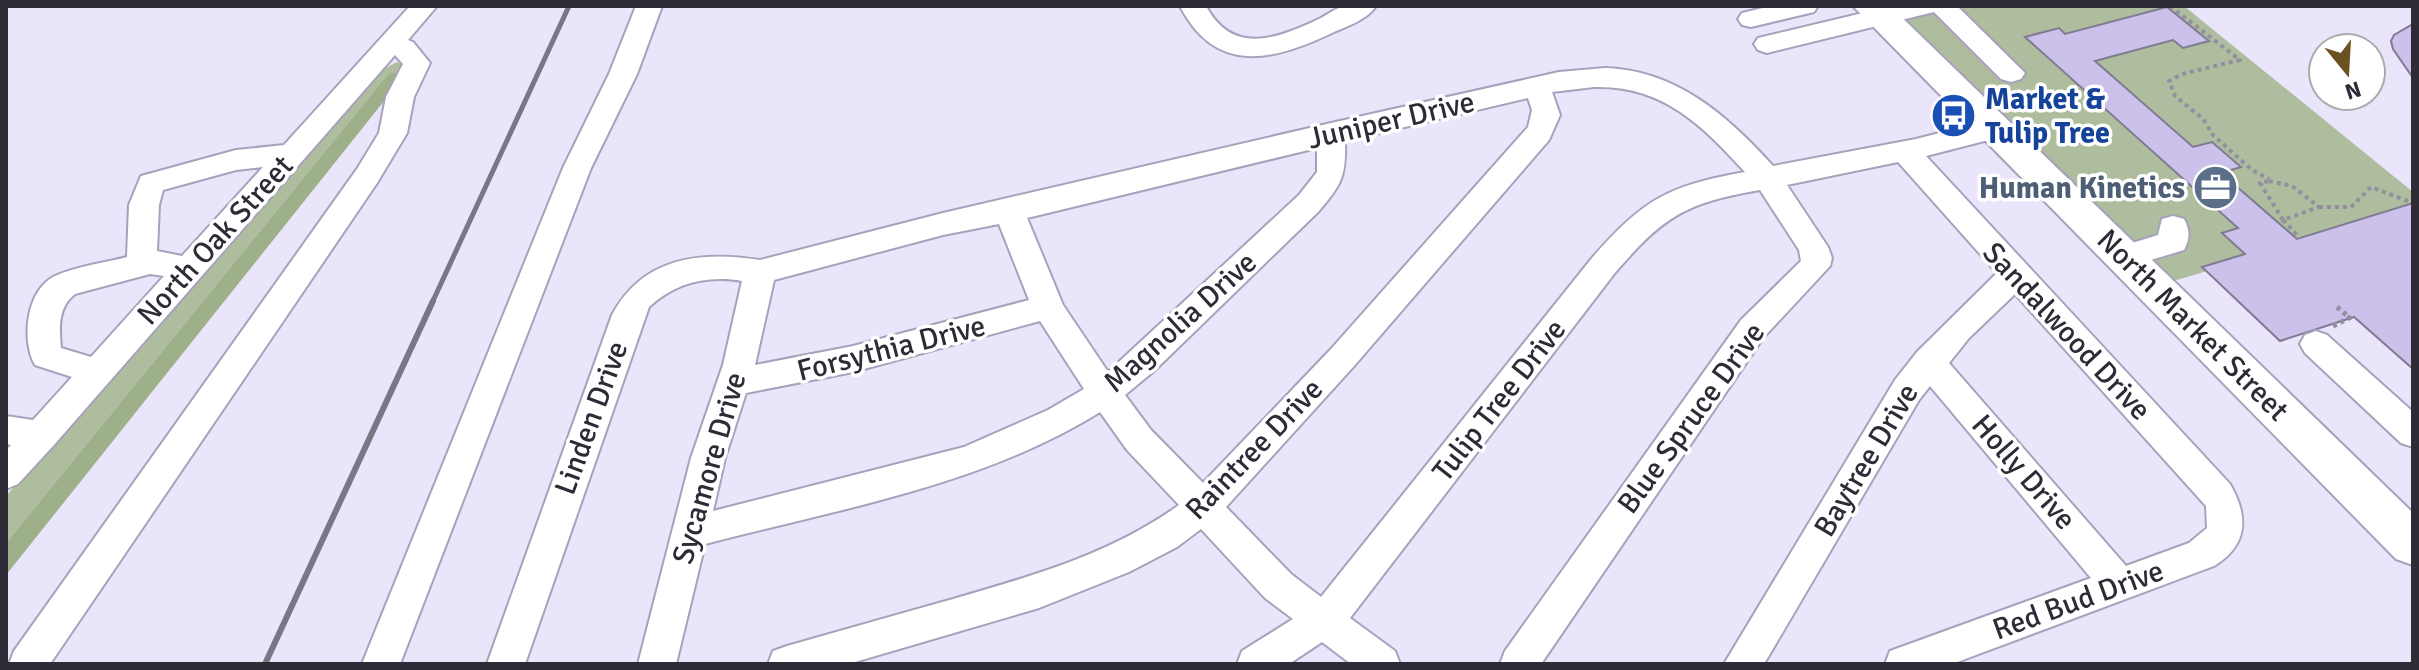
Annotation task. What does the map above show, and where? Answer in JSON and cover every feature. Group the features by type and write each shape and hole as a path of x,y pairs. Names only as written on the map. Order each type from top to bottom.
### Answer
{"main road":[{"name":"North Market Street","path":"1875,12 2413,544"}],"street":[{"name":"North Oak Street","path":"6,474 424,6"},
{"path":"381,664 577,168 623,74 649,6"},
{"path":"1193,6 1199,19 1225,43 1254,47 1299,37 1363,6"},
{"path":"1751,19 1805,6"},
{"path":"1767,44 1875,12 1927,6"},
{"path":"1942,6 2011,73"},
{"path":"28,664 367,176 393,133 400,97 417,63 404,48 390,45"},
{"name":"Juniper Drive","path":"760,272 943,224 1009,211 1331,133 1585,78 1613,77 1650,83 1684,101 1736,146 1766,178"},
{"name":"Raintree Drive","path":"787,664 1039,591 1116,561 1164,536 1202,508 1343,357 1539,133 1546,122 1547,110 1535,88"},
{"path":"1766,178 1904,151 1994,129"},
{"name":"Magnolia Drive","path":"692,532 966,461 1006,446 1106,392 1176,333 1309,203 1331,172 1331,133"},
{"name":"Sandalwood Drive","path":"1904,151 2014,276 2218,495 2225,504 2226,513"},
{"path":"150,262 142,256 144,205 151,183 236,160 291,154"},
{"name":"Tulip Tree Drive","path":"1256,664 1323,620 1346,597 1603,266 1638,226 1678,200 1766,178"},
{"name":"Blue Spruce Drive","path":"1519,664 1752,329 1815,266 1817,258 1813,247 1766,178"},
{"path":"1009,211 1048,307 1066,339 1139,440 1278,586 1381,664"},
{"path":"2124,257 2173,242 2173,227"},
{"path":"98,372 46,356 43,341 48,300 53,292 65,285 150,262 190,269"},
{"name":"Linden Drive","path":"506,664 607,373 628,315 638,298 655,283 688,270 734,268 760,272"},
{"name":"Sycamore Drive","path":"657,664 672,595 692,532 708,458 734,382 760,272"},
{"name":"Baytree Drive","path":"1743,664 1928,361 2014,276"},
{"name":"Forsythia Drive","path":"734,382 782,376 1048,307"},
{"path":"2316,344 2408,422"},
{"name":"Holly Drive","path":"1928,361 2119,584"},
{"path":"6,430 41,436"},
{"name":"Red Bud Drive","path":"1904,664 2216,548 2223,538 2226,513"}],"path":[{"path":"2170,6 2240,60 2182,74 2169,81 2175,96 2203,119 2213,135 2252,170 2269,179 2287,181 2319,207"},
{"path":"2269,179 2260,183 2271,209 2300,238"},
{"path":"2282,220 2319,207 2351,207 2371,187 2413,203"},
{"path":"2337,307 2350,318"}],"green space":[{"path":"1890,6 2184,6 2307,106 2307,112 2315,112 2413,192 2413,210 2170,282"},
{"path":"397,62 403,65 402,74 388,74 6,543 6,496 380,71"},
{"path":"398,72 404,76 6,575 6,543 388,74"}],"building":[{"name":"Human Kinetics","path":"2167,7 2209,41 2183,48 2173,40 2095,61 2193,147 2212,142 2241,167 2221,173 2297,239 2413,203 2413,369 2354,317 2280,341 2202,267 2245,254 2222,233 2238,228 2025,37 2059,28 2065,34"},
{"path":"2413,24 2413,78 2391,41 2394,35"}],"railway":[{"path":"432,303 569,6"},
{"path":"265,664 433,301"}],"place":[{"name":"Market & Tulip Tree","path":"1954,116"},
{"name":"Human Kinetics","path":"2216,188"}]}
